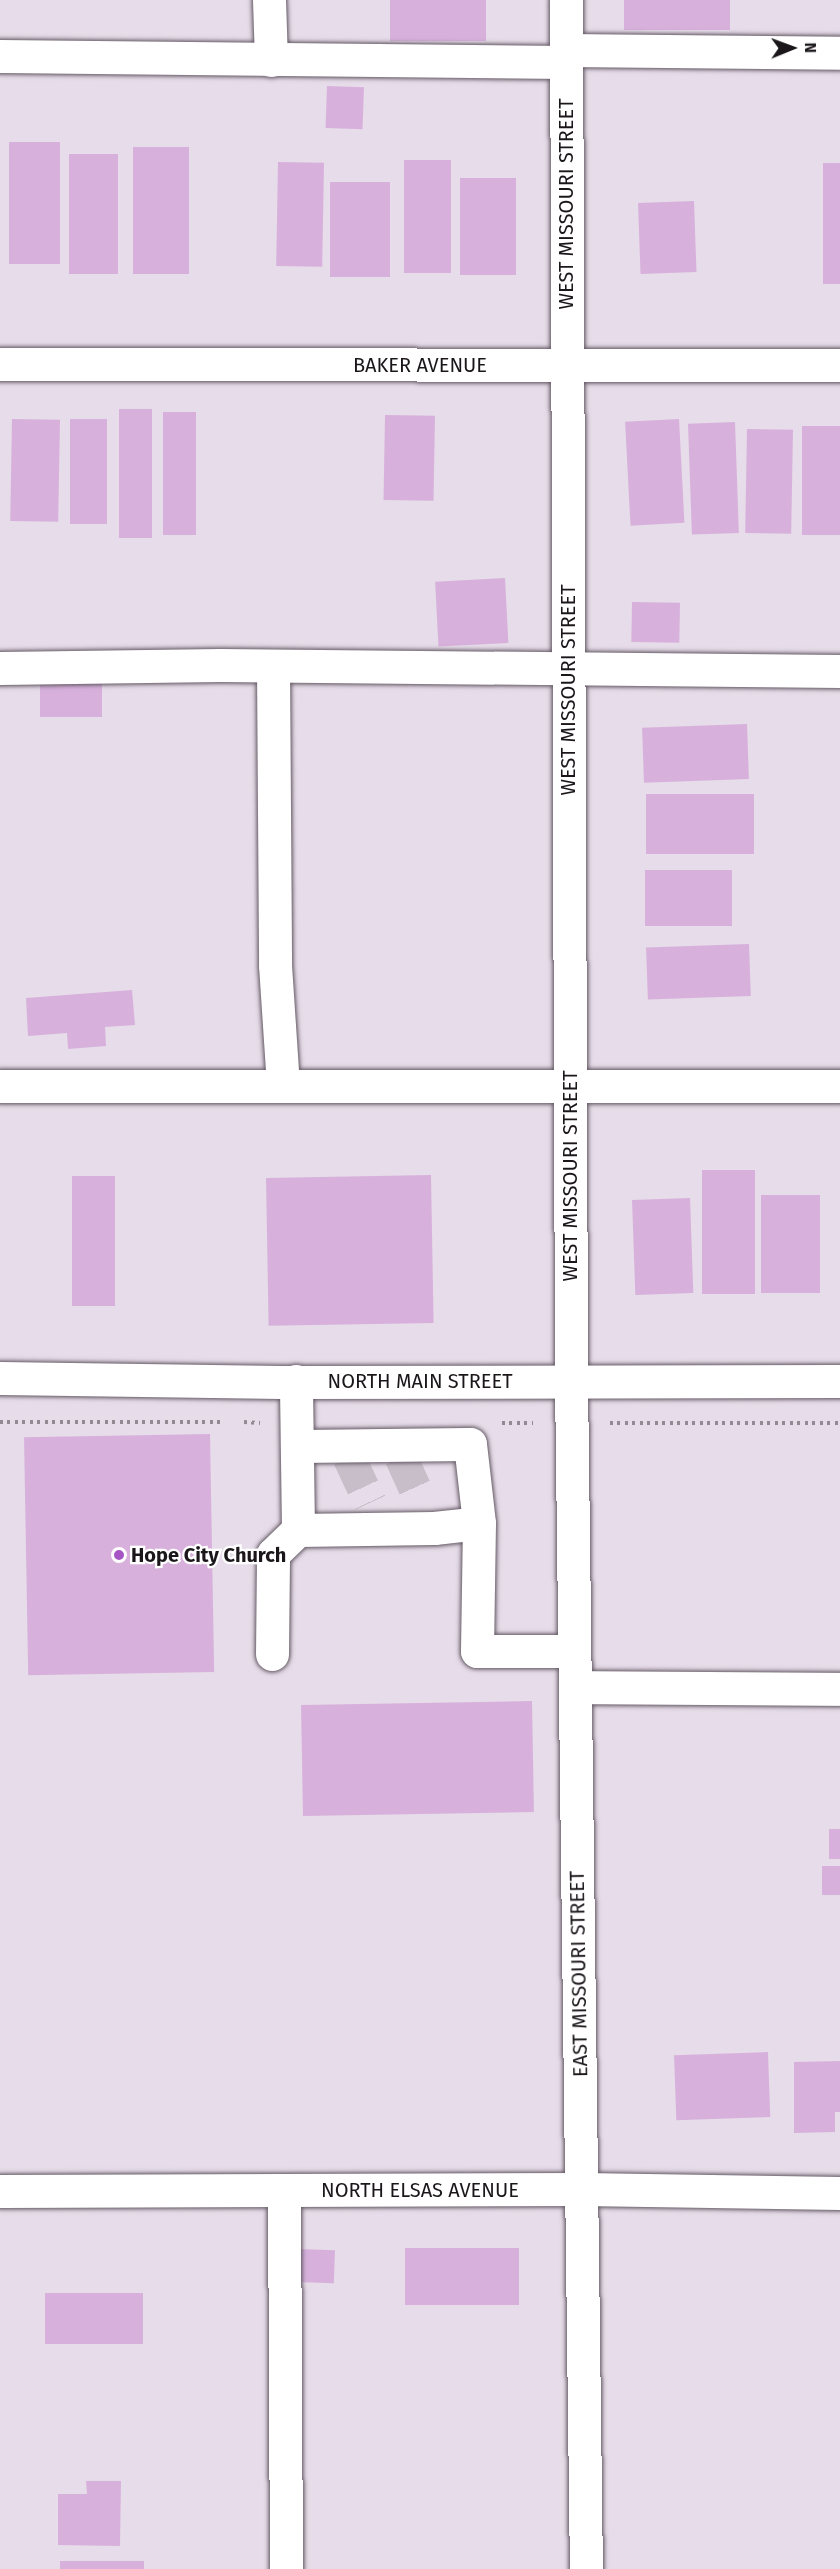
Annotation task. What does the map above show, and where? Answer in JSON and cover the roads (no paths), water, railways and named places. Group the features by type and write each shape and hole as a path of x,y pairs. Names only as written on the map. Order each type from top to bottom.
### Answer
{"street":[{"path":"269,0 271,60"},
{"name":"WEST MISSOURI STREET","path":"566,0 571,1380"},
{"path":"0,56 271,60 840,53"},
{"name":"BAKER AVENUE","path":"0,364 840,365"},
{"path":"273,666 275,964 283,1086"},
{"path":"0,668 273,666 840,670"},
{"path":"0,1086 840,1086"},
{"name":"NORTH MAIN STREET","path":"0,1378 296,1382 840,1381"},
{"name":"EAST MISSOURI STREET","path":"571,1380 586,2569"},
{"path":"296,1382 298,1530"},
{"path":"297,1446 346,1451 398,1450 470,1444 479,1523 477,1651 574,1651"},
{"path":"272,1654 273,1554 298,1530 378,1516 428,1514 479,1523"},
{"path":"575,1687 840,1689"},
{"name":"NORTH ELSAS AVENUE","path":"0,2191 582,2189 840,2193"},
{"path":"284,2190 286,2569"}],"tunnel":[{"path":"349,1457 370,1502"},
{"path":"401,1457 421,1501"}],"place":[{"name":"Hope City Church","path":"119,1555"}]}
